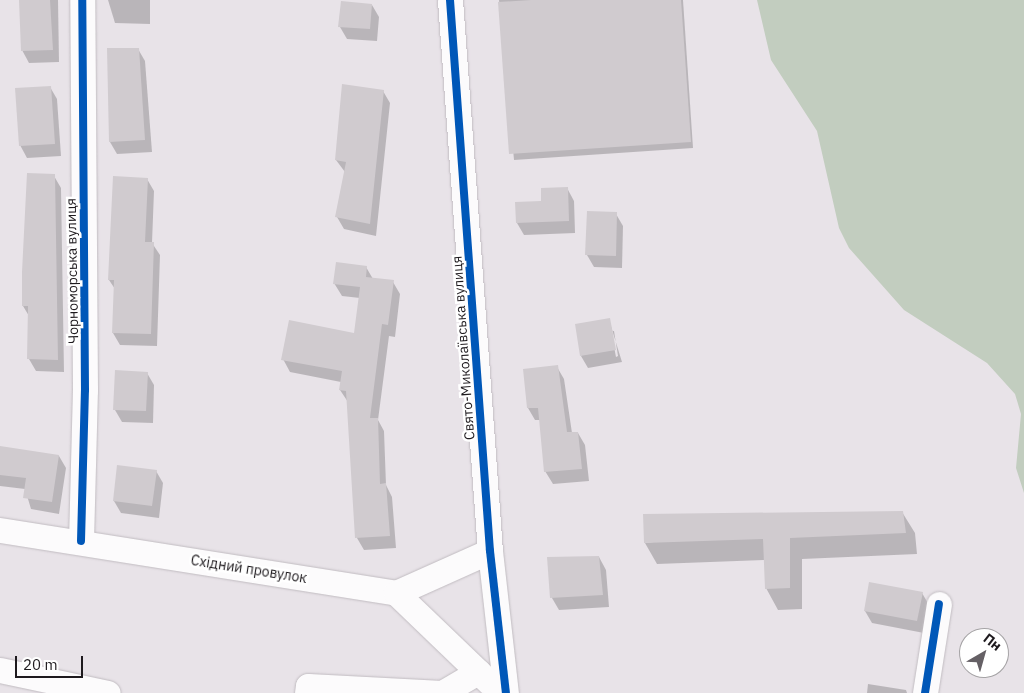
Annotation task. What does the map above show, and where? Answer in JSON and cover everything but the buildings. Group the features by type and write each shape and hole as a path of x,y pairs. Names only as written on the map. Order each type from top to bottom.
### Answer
{"street":[{"name":"Чорноморська вулиця","path":"81,541 86,390 82,0"},
{"name":"Свято-Миколаївська вулиця","path":"450,0 490,551 506,693"},
{"name":"Східний провулок","path":"0,530 81,541 396,593"},
{"path":"490,551 396,593 500,693"},
{"path":"925,693 939,604"},
{"path":"0,670 108,693"},
{"path":"307,693 308,686 442,693 478,672"}],"green space":[{"path":"757,0 1024,0 1024,493 1016,468 1021,414 1015,394 987,363 904,310 849,248 839,228 817,131 771,60"}],"cycle path":[{"path":"81,541 85,390 82,0"},
{"path":"450,0 490,551 506,693"},
{"path":"925,693 939,604"}]}
